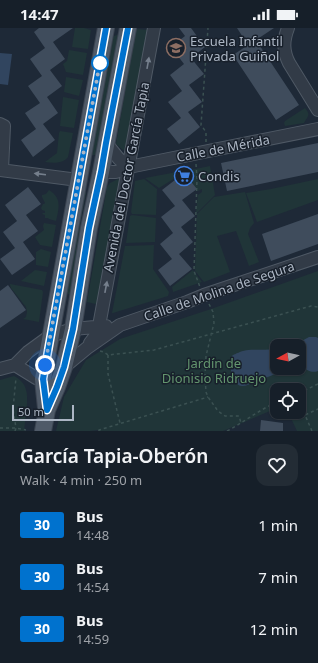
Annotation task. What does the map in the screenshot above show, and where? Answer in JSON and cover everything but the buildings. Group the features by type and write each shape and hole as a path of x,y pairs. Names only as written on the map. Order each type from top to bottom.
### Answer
{"main road":[{"name":"Avenida del Doctor García Tapia","path":"47,410 43,379 106,28"},
{"name":"Avenida del Doctor García Tapia","path":"42,431 47,410 57,387 78,328 89,228 128,28"},
{"path":"78,180 86,183 88,188 89,228"}],"street":[{"name":"Avenida del Doctor García Tapia","path":"99,326 154,28"},
{"path":"288,28 284,40 285,55 318,110"},
{"path":"0,124 4,126 1,170 78,180"},
{"name":"Calle de Mérida","path":"101,172 116,172 129,166 318,129"},
{"path":"106,143 119,159 129,166"},
{"name":"Calle de Molina de Segura","path":"43,379 64,367 89,345 120,325 318,257"},
{"name":"Calle de Molina de Segura","path":"78,328 120,325"},
{"name":"Calle de Molina de Segura","path":"89,345 97,334 99,326"},
{"path":"0,369 14,365 28,352 50,336 78,328 88,330 90,333 89,345"},
{"path":"28,352 26,359 28,373"},
{"path":"14,365 36,378 43,379"}],"path":[{"path":"207,151 206,132 201,125 208,28"},
{"path":"195,154 197,179 194,270 198,282 213,312 214,323 206,356 206,392 218,411 225,416 238,416 242,423"},
{"path":"89,345 108,355 154,350 311,306 318,307"},
{"path":"108,355 108,374 120,423"},
{"path":"14,365 16,377 13,409 16,428 15,431"},
{"path":"306,390 318,384"},
{"path":"99,431 120,423 208,397"},
{"path":"227,431 270,405"},
{"path":"306,415 318,409"},
{"path":"306,417 312,431"},
{"path":"0,428 16,428 26,430"}],"green space":[{"path":"75,28 91,30 88,49 72,47"},
{"path":"136,29 149,30 127,149 123,150 116,144"},
{"path":"120,34 97,155 92,155 113,38 114,36"},
{"path":"69,50 87,53 83,75 66,72 63,64 67,61"},
{"path":"66,77 83,80 79,96 64,92"},
{"path":"63,97 79,100 74,128 60,126"},
{"path":"305,108 307,110 308,117 304,123 285,126 285,121"},
{"path":"60,131 73,133 68,157 61,162 45,162 57,153"},
{"path":"210,166 215,195 198,212 196,212 198,195 202,192 202,189 198,191 185,171"},
{"path":"177,172 175,178 159,188 145,178"},
{"path":"118,179 121,180 100,305 87,302 107,187 110,183"},
{"path":"144,179 157,189 156,215 132,214 131,212 135,181"},
{"path":"318,179 318,200 257,222 246,193"},
{"path":"49,190 58,200 59,208 56,221 45,218 45,215 42,214 45,213 45,211 41,208 45,203 42,195 46,194"},
{"path":"84,192 86,192 86,194 80,225 80,240 72,295 68,294 66,288"},
{"path":"245,192 254,223 248,234 259,262 249,266 236,231 217,236 230,272 204,282 195,271 197,214 214,197"},
{"path":"130,216 156,218 155,242 126,243"},
{"path":"44,223 56,225 52,247 40,245 35,237 44,230"},
{"path":"154,245 153,269 169,292 168,296 112,313 125,246"},
{"path":"41,249 51,252 48,267 36,265 36,252"},
{"path":"35,270 47,272 44,286 21,281"},
{"path":"193,270 202,282 173,292 172,287"},
{"name":"Jardín de Dionisio Ridruejo","path":"318,271 318,431 297,431 291,419 306,419 306,383 270,383 270,411 223,431 56,431 64,397 86,360 120,339"},
{"path":"10,284 42,290 39,322 23,319 26,317 26,307 11,288"},
{"path":"14,376 23,384 27,394 24,431 0,431 0,380"}],"water":[{"path":"0,53 12,54 8,85 0,84"},
{"path":"309,337 318,338 318,371 315,372 306,369 305,339"},
{"path":"270,349 270,375 273,375 245,386 239,386 232,374 230,364 232,356 247,350"}],"bus line":[{"name":"30","path":"106,28 43,379 47,410 64,367 73,329 89,228 128,28"}],"place":[{"name":"Escuela Infantil Privada Guiñol","path":"176,48"},
{"name":"Condis","path":"184,176"}],"route":[{"path":"45,365 100,63"}]}
